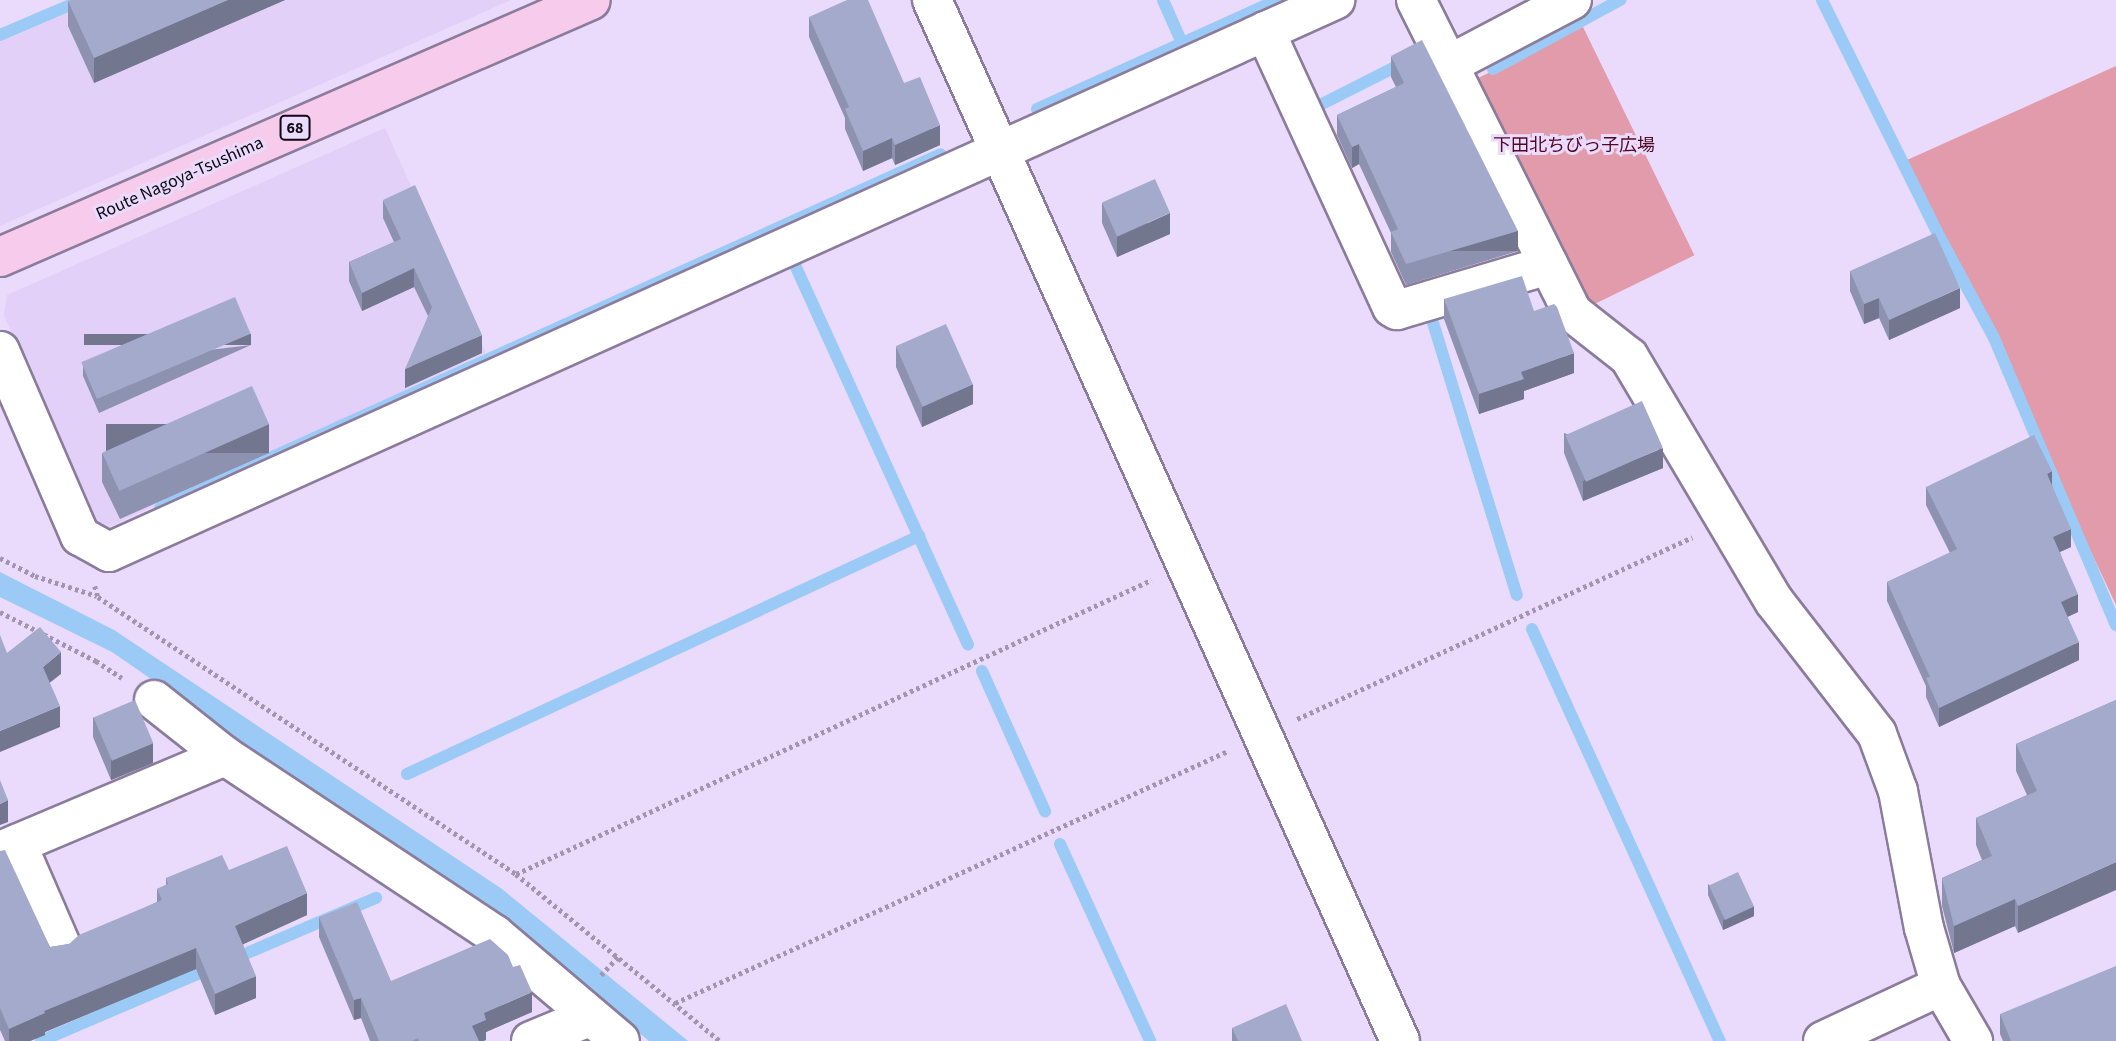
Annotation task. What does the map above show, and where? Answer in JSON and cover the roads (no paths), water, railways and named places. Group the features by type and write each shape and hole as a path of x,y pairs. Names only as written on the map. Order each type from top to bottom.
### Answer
{"main road":[{"name":"Route Nagoya-Tsushima","path":"0,257 573,4"}],"street":[{"path":"932,0 1401,1041"},
{"path":"0,351 80,536 109,552 1335,0"},
{"path":"1416,0 1573,313 1629,357 1774,601 1877,734 1898,791 1924,928 1941,986 1973,1041"},
{"path":"1448,65 1572,0"},
{"path":"1265,32 1392,307 1397,310 1548,265"},
{"path":"154,701 225,756 494,934 620,1041"},
{"path":"61,944 9,847 225,756"},
{"path":"1823,1041 1941,986"},
{"path":"531,1041 589,1017"}],"water":[{"path":"0,572 114,630 502,889 688,1041 649,1041 507,925 112,652 0,597"}],"waterway":[{"path":"0,35 82,0"},
{"path":"1163,0 1182,43"},
{"path":"1037,109 1277,0"},
{"path":"1493,69 1620,0"},
{"path":"1822,0 1937,232 1994,338 2116,625"},
{"path":"1314,108 1403,63"},
{"path":"160,508 941,154"},
{"path":"795,265 968,644"},
{"path":"1421,317 1430,313 1517,595"},
{"path":"407,774 919,536"},
{"path":"1532,629 1720,1041"},
{"path":"982,671 1045,811"},
{"path":"1060,844 1150,1041"},
{"path":"231,960 376,898"},
{"path":"41,1041 211,968"}],"park label":[{"name":"下田北ちびっ子広場","path":"1574,146"}]}
